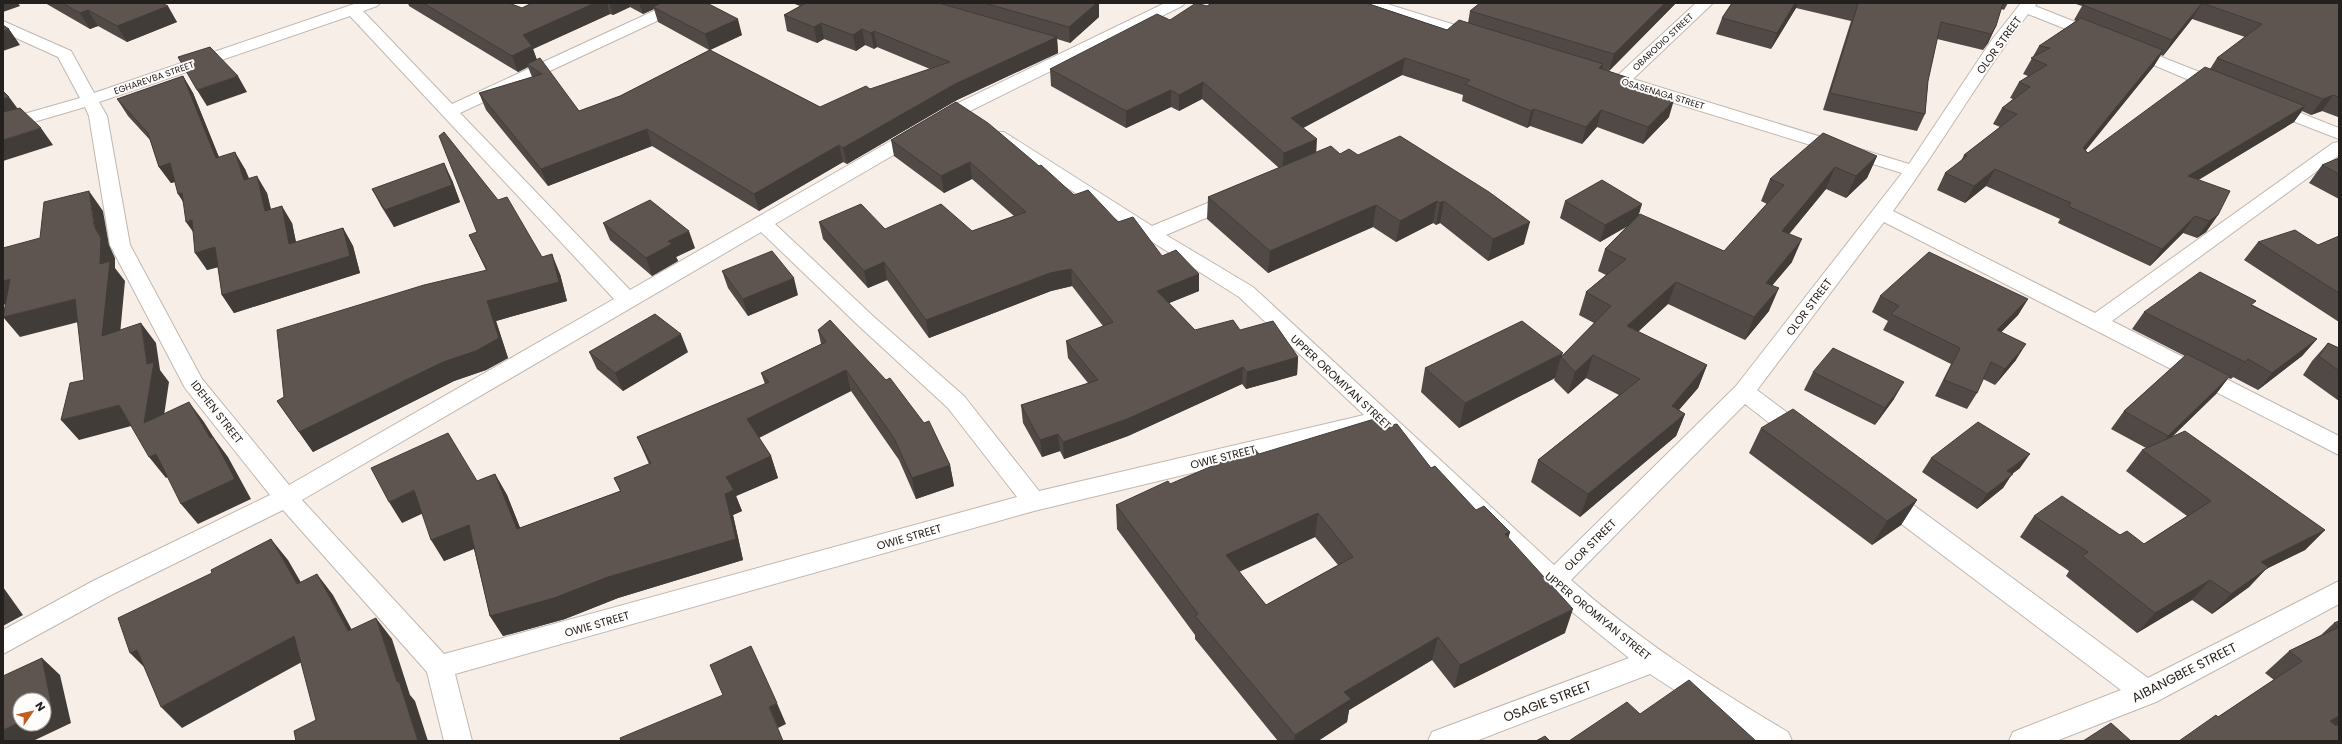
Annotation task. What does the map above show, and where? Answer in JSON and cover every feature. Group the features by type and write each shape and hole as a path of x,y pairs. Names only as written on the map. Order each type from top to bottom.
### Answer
{"street":[{"name":"EGHAREVBA STREET","path":"3,126 90,100 372,3"},
{"path":"449,112 684,3"},
{"path":"3,643 102,588 286,498 628,302 958,110 1177,3"},
{"name":"OBARODIO STREET","path":"1621,81 1705,3"},
{"path":"1381,5 1495,42"},
{"path":"2028,5 2244,96 2339,134"},
{"name":"OLOR STREET","path":"1553,582 1744,392 1913,171 1997,44 2028,5"},
{"path":"353,10 628,302"},
{"name":"IDEHEN STREET","path":"3,26 65,54 98,116 120,245 194,384 286,498 440,667 458,741"},
{"path":"1055,45 1078,52"},
{"name":"OSASENAGA STREET","path":"1584,70 1913,171"},
{"name":"UPPER OROMIYAN STREET","path":"958,110 1151,234 1246,292 1519,547 1553,582 1652,661 1778,741"},
{"path":"2097,322 2339,147"},
{"path":"1151,234 1253,191"},
{"path":"1882,212 2339,446"},
{"path":"763,223 867,322 956,402 1034,502"},
{"path":"1744,392 1820,450"},
{"name":"OWIE STREET","path":"440,667 1034,502 1381,419"},
{"path":"1865,483 2146,693"},
{"name":"AIBANGBEE STREET","path":"2023,741 2146,693 2339,592"},
{"name":"OSAGIE STREET","path":"1442,741 1652,661"}],"building":[{"path":"62,3 162,3 168,6 117,26 88,10 80,13"},
{"path":"423,3 509,3 522,8 532,3 595,3 523,35 532,46 512,56"},
{"path":"661,3 707,3 738,19 705,34 653,7"},
{"path":"806,3 939,3 1057,37 955,84 843,148 839,145 754,194 647,129 541,169 479,93 542,74 527,64 540,58 579,111 620,96 710,50 820,107 866,86 870,89 950,62 874,31 871,33 862,29 853,35 821,23 814,27 784,15"},
{"path":"984,3 1097,3 1069,27"},
{"path":"1196,3 1207,6 1212,3 1366,3 1447,30 1459,20 1603,64 1599,68 1629,78 1625,83 1674,100 1648,127 1601,110 1586,127 1534,109 1531,111 1465,84 1470,80 1405,58 1291,118 1317,139 1284,153 1203,82 1179,95 1171,90 1126,111 1050,69 1157,14 1170,20"},
{"path":"1480,3 1665,3 1614,54 1470,11"},
{"path":"1732,3 1795,3 1777,33 1722,18"},
{"path":"1852,3 2003,3 1996,26 1991,34 1941,22 1928,81 1925,114 1830,93 1858,4"},
{"path":"2084,3 2202,3 2172,40 2083,5"},
{"path":"2202,3 2339,3 2339,97 2333,95 2323,99 2217,58 2262,24"},
{"path":"2081,18 2163,50 2083,148 2088,153 2205,67 2305,106 2188,176 2230,191 2218,215 2209,221 2195,216 2162,249 2068,206 2071,203 1995,169 1974,186 1945,173 1967,156 1964,155 2017,114 2002,108 2030,87 2019,82 2047,65 2031,58 2050,48 2039,46"},
{"path":"3,25 9,29 3,31"},
{"path":"210,47 238,76 197,90 178,57"},
{"path":"183,76 216,158 235,152 244,180 257,176 265,211 282,206 289,244 343,228 350,256 222,295 215,247 195,253 192,220 186,222 182,193 178,194 170,163 159,167 148,133 117,99"},
{"path":"3,91 9,97 3,99"},
{"path":"956,102 988,123 1039,166 1041,165 1074,195 1088,190 1118,222 1133,217 1162,256 1176,250 1199,274 1157,291 1195,330 1233,320 1240,330 1273,321 1298,357 1247,372 1243,367 1127,419 1063,442 1058,434 1040,440 1021,405 1098,380 1066,341 1113,322 1071,269 1050,273 926,320 884,262 864,271 819,222 861,204 885,229 941,204 972,231 1026,212 970,162 941,176 891,140"},
{"path":"20,108 41,128 3,140 3,112"},
{"path":"444,132 498,200 507,197 542,257 552,254 559,282 487,301 499,338 476,351 443,362 299,432 277,401 284,397 277,330 424,285 487,270 469,235 477,232 439,136"},
{"path":"1823,133 1877,156 1856,176 1835,167 1782,231 1802,239 1766,283 1779,288 1754,317 1676,282 1627,326 1707,365 1672,406 1685,414 1588,494 1538,460 1640,379 1593,355 1575,372 1561,357 1611,306 1586,292 1626,259 1605,249 1640,214 1724,251 1784,185 1770,179"},
{"path":"1400,136 1489,192 1530,222 1493,239 1444,201 1440,203 1437,201 1400,221 1376,205 1270,251 1208,197 1331,146 1340,154 1349,149 1358,155"},
{"path":"2339,158 2339,174 2322,165"},
{"path":"444,163 452,185 385,210 372,189"},
{"path":"1602,180 1642,204 1605,225 1565,201"},
{"path":"89,191 94,226 101,238 100,264 110,261 102,336 141,323 147,364 154,362 144,423 189,402 210,438 213,437 235,479 181,504 156,454 149,457 119,405 61,420 70,383 84,380 75,299 3,317 10,279 3,281 3,248 40,238 44,202"},
{"path":"650,200 689,231 668,241 672,244 646,258 603,223"},
{"path":"2295,230 2318,245 2339,236 2339,293 2258,242"},
{"path":"772,251 794,278 743,299 722,271"},
{"path":"1929,252 2028,299 1997,330 2026,344 2005,369 1991,362 1977,393 1944,380 1960,348 1891,314 1899,306 1880,296"},
{"path":"2200,272 2256,301 2251,305 2317,339 2272,373 2248,359 2245,362 2144,312"},
{"path":"655,314 681,334 615,373 589,352"},
{"path":"830,320 886,380 890,378 924,423 929,421 950,465 912,478 894,438 846,370 747,419 771,456 726,477 734,490 725,494 736,539 608,577 554,598 490,616 469,525 431,540 414,490 389,502 371,468 448,433 477,481 495,474 517,529 621,491 614,478 651,463 637,437 769,382 761,373 826,342 818,330"},
{"path":"1522,321 1563,353 1465,403 1425,368"},
{"path":"2328,343 2339,348 2339,371 2319,356"},
{"path":"1833,348 1904,382 1885,408 1813,372"},
{"path":"2187,354 2230,376 2168,436 2124,411"},
{"path":"1793,409 1917,500 1887,521 1761,428"},
{"path":"1384,416 1391,425 1397,424 1431,468 1435,466 1476,510 1484,506 1510,532 1505,534 1573,609 1460,665 1438,637 1344,692 1351,699 1295,735 1195,616 1198,614 1116,505 1168,481 1170,484 1254,448 1259,454","holes":["1318,513 1353,557 1266,605 1226,555"]},
{"path":"1978,422 2030,454 2007,471 2013,474 1987,494 1931,458"},
{"path":"2185,431 2325,530 2261,562 2269,567 2231,594 2210,580 2155,613 2082,556 2088,552 2034,516 2062,496 2120,535 2127,531 2144,544 2211,501 2142,450"},
{"path":"271,539 297,584 317,574 348,631 376,618 397,682 399,681 418,741 296,741 294,731 316,720 294,636 161,707 137,650 130,653 118,618 212,573 211,570"},
{"path":"2339,621 2339,627 2334,623"},
{"path":"2339,627 2339,716 2330,721 2339,728 2339,741 2179,741 2216,715 2218,717 2302,661 2289,651"},
{"path":"751,646 777,703 769,707 783,741 621,741 620,738 723,695 710,665"},
{"path":"42,658 49,692 12,692 12,726 3,730 3,676"},
{"path":"1689,680 1756,741 1569,741 1627,702 1640,714"},
{"path":"2111,723 2131,741 2083,741"},
{"path":"1545,736 1550,741 1536,741"}]}
